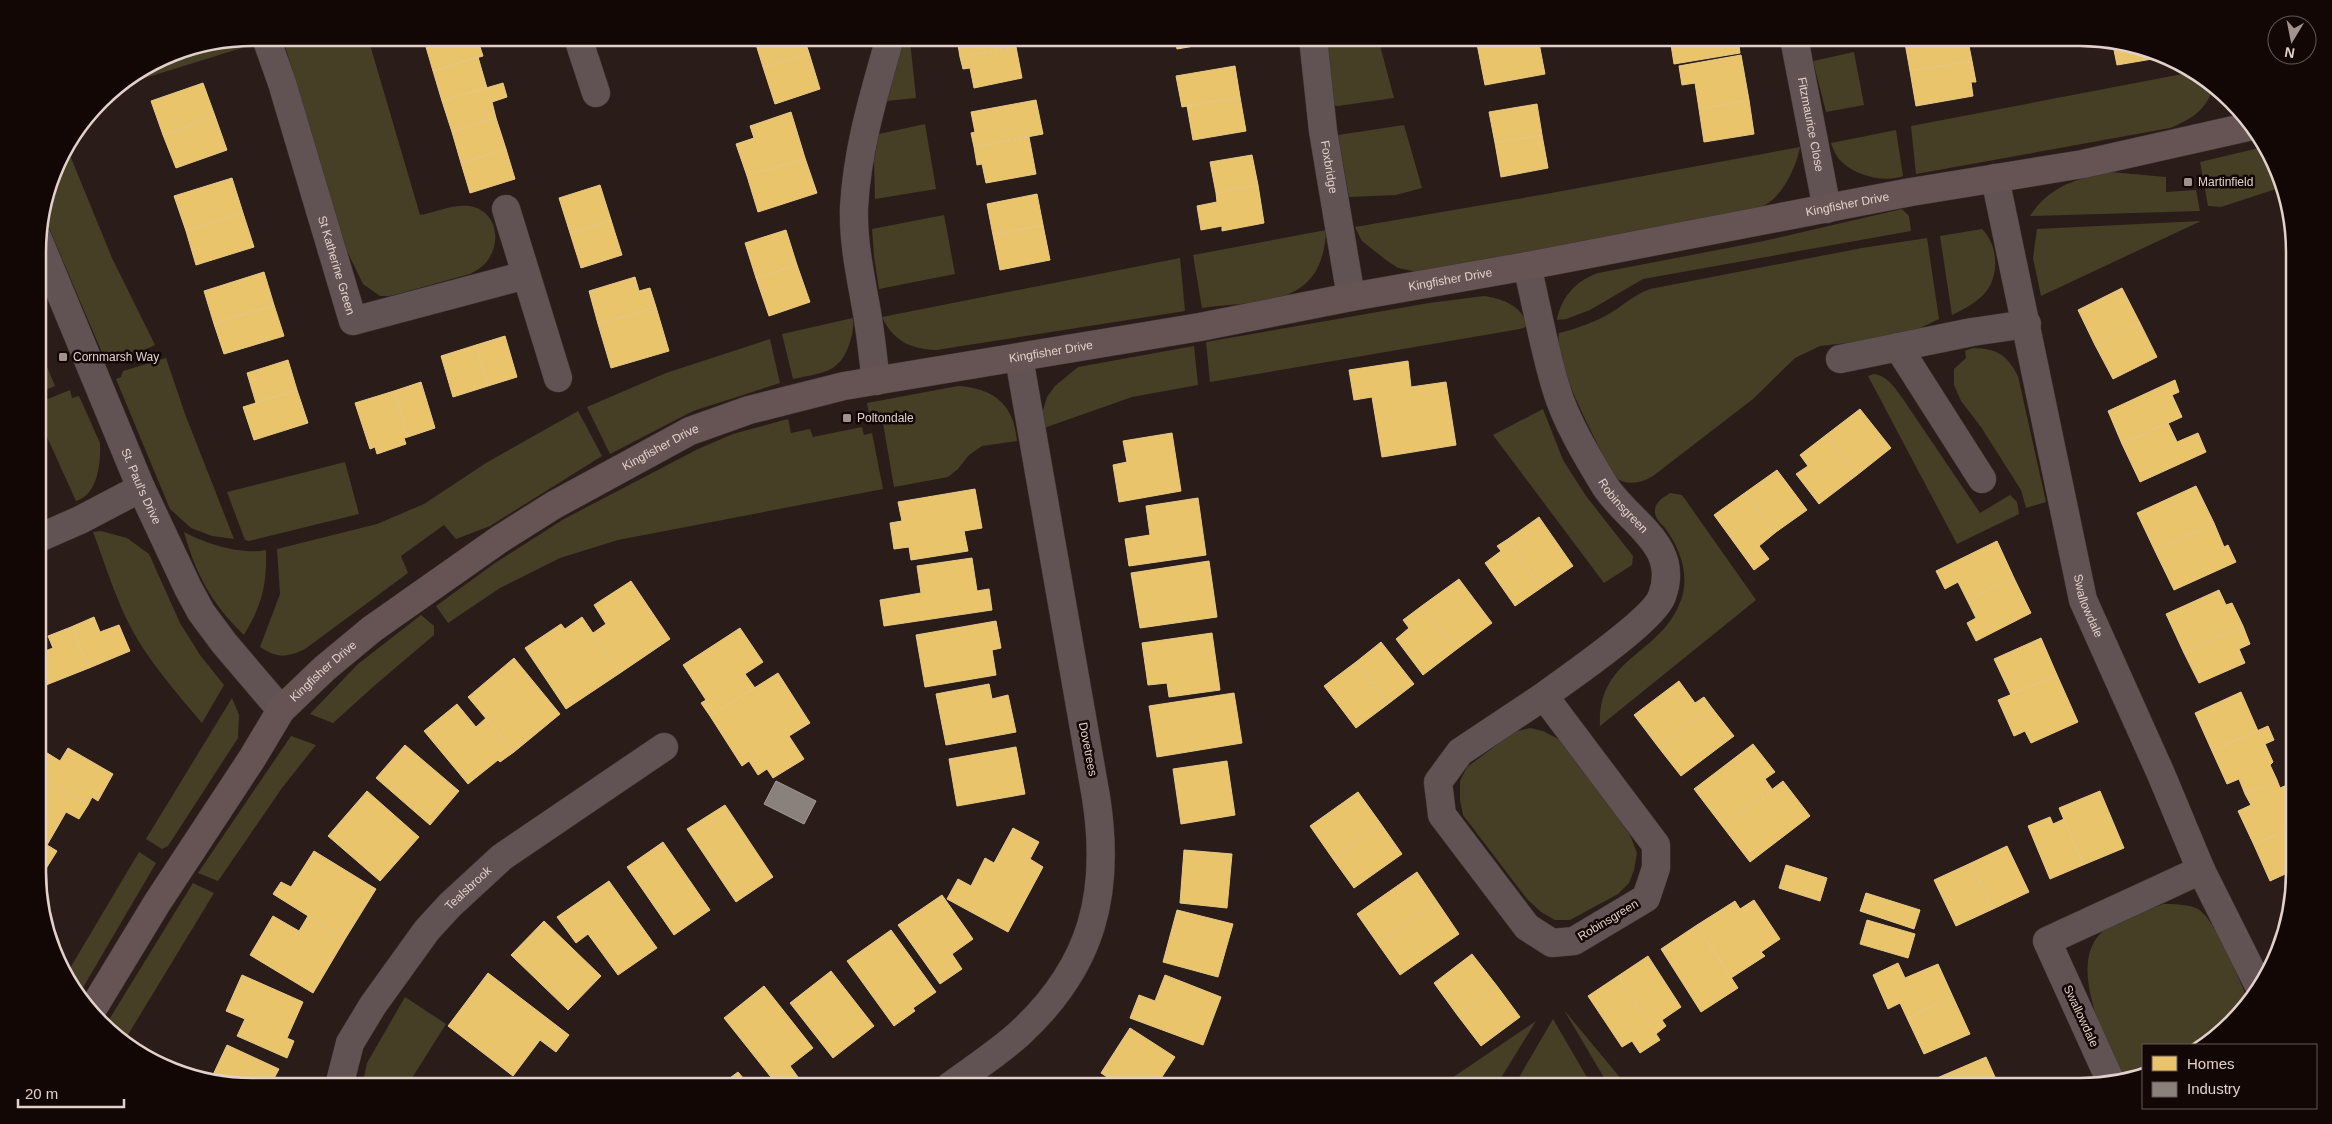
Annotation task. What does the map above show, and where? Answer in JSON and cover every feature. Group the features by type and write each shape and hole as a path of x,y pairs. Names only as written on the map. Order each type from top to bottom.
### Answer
{"street":[{"name":"St Katherine Green","path":"269,46 282,83 353,320 526,275"},
{"path":"581,46 596,93"},
{"path":"876,381 867,312 859,277 855,245 854,208 862,142 888,46"},
{"name":"Foxbridge","path":"1314,46 1323,131 1351,297"},
{"name":"Fitzmaurice Close","path":"1796,46 1827,209"},
{"name":"Kingfisher Drive","path":"95,1005 138,932 281,710 325,668 372,629 493,544 554,505 690,431 748,410 844,386 1200,327 1911,192 2101,160 2241,125"},
{"name":"Swallowdale","path":"1995,178 2083,600 2161,774 2201,870 2255,979"},
{"path":"506,209 558,378"},
{"name":"St. Paul's Drive","path":"46,259 141,488 169,550 201,612 244,668 281,710"},
{"name":"Robinsgreen","path":"1527,266 1556,389 1566,413 1606,487 1654,540 1664,558 1667,579 1662,599 1645,619 1544,696 1460,752 1438,782 1442,815 1527,927 1552,943 1574,941 1646,898 1656,868 1656,845 1544,696"},
{"path":"1840,359 1972,332 2026,324"},
{"path":"1898,347 1982,480"},
{"name":"Dovetrees","path":"961,1078 1018,1035 1044,1010 1064,983 1077,962 1089,934 1101,877 1101,826 1018,358"},
{"path":"46,535 80,520 141,488"},
{"name":"Tealsbrook","path":"341,1078 350,1043 373,1006 421,938 450,905 502,857 664,747"},
{"name":"Swallowdale","path":"2108,1076 2047,941 2201,870"}],"shaded area":[{"path":"285,46 370,46 420,215 451,207 469,206 485,213 494,227 495,244 488,260 470,274 390,296 380,296 363,284 347,251"},
{"path":"902,46 911,46 916,98 887,101"},
{"path":"1327,46 1380,46 1394,98 1338,106 1332,105"},
{"path":"245,47 141,79 186,57 212,50"},
{"path":"1854,52 1864,105 1826,112 1813,61"},
{"path":"2183,74 2211,94 2198,112 2170,128 1916,174 1911,126"},
{"path":"925,124 936,189 875,199 874,160 879,134"},
{"path":"1404,125 1422,188 1396,195 1349,197 1338,135"},
{"path":"1896,130 1903,176 1896,178 1872,177 1856,172 1841,161 1831,143"},
{"path":"1800,147 1792,171 1778,195 1772,201 1757,208 1418,272 1398,268 1386,260 1362,241 1355,227 1546,194"},
{"path":"2258,148 2276,189 2221,207 2208,206 2200,162"},
{"path":"70,156 112,258 155,345 120,361 103,355 48,226 57,186"},
{"path":"2111,172 2166,177 2166,192 2196,190 2200,211 2030,216 2046,197 2055,190 2087,177"},
{"path":"1902,209 1909,216 1911,231 1643,279 1590,310 1566,319 1557,320 1562,304 1571,290 1583,280 1598,273 1764,241"},
{"path":"944,215 955,274 879,289 872,229"},
{"path":"2201,221 2041,296 2033,258 2037,229"},
{"path":"1982,229 1991,243 1994,252 1995,269 1993,278 1990,286 1981,297 1970,306 1952,315 1940,236"},
{"path":"1326,230 1322,255 1314,274 1302,287 1286,295 1267,300 1202,308 1193,255"},
{"path":"1927,238 1939,319 1918,329 1883,339 1820,346 1795,358 1753,399 1653,476 1643,481 1628,483 1613,476 1570,384 1559,347 1559,333 1601,318 1638,294 1650,289 1862,248"},
{"path":"1180,258 1185,311 936,350 919,348 897,338 882,317"},
{"path":"1484,296 1504,301 1516,308 1528,326 1520,329 1210,382 1206,342 1429,303"},
{"path":"853,318 850,342 840,362 827,371 793,379 782,334"},
{"path":"770,339 780,383 693,411 610,454 587,407 666,373"},
{"path":"1194,346 1198,385 1132,397 1044,428 1041,417 1047,397 1055,386 1078,367"},
{"path":"1973,348 1995,351 2000,354 2009,362 2018,376 2046,502 2026,508 2021,490 1981,427 1961,401 1954,385 1954,369 1966,358 1965,351"},
{"path":"166,358 185,414 234,539 212,536 191,528 170,509 116,379 121,377 123,371"},
{"path":"46,364 55,386 46,390"},
{"path":"1874,374 1883,377 1891,383 1980,513 2010,495 2017,502 2019,514 1957,544 1868,376"},
{"path":"958,386 982,390 1000,400 1011,417 1017,441 982,446 969,455 958,469 948,477 894,487 883,423 871,424 867,403"},
{"path":"70,390 72,398 79,396 100,443 99,468 94,485 83,498 76,501 46,435 46,400"},
{"path":"1543,409 1563,460 1586,496 1633,556 1632,565 1604,583 1493,435"},
{"path":"578,411 602,456 490,526 456,539 444,525 401,556 408,573 305,649 282,656 260,647 280,594 277,549 377,524 424,504 486,463"},
{"path":"788,419 791,433 810,429 813,437 862,427 864,435 872,433 883,489 618,540 560,558 500,588 448,623 436,606 495,563 564,519 698,449 733,434"},
{"path":"345,462 359,514 249,541 245,540 227,492"},
{"path":"1670,493 1682,495 1756,600 1600,726 1602,703 1609,685 1619,670 1672,619 1684,591 1684,572 1679,553 1655,513 1657,503"},
{"path":"101,531 127,538 149,554 180,623 200,655 224,685 202,723 161,673 133,632 117,597 93,532"},
{"path":"184,532 203,541 235,550 266,550 266,574 262,594 255,614 244,635 223,612 207,588 194,562"},
{"path":"421,615 434,626 434,635 333,723 310,714 358,664"},
{"path":"232,698 239,715 238,738 168,846 162,849 146,839"},
{"path":"1530,728 1543,731 1564,742 1630,835 1637,853 1629,883 1618,894 1570,920 1555,920 1541,912 1527,899 1463,815 1460,800 1460,781 1467,767 1514,732"},
{"path":"291,736 316,745 282,788 218,881 198,873"},
{"path":"139,852 156,863 83,988 70,968"},
{"path":"193,883 214,893 128,1035 109,1019"},
{"path":"2163,904 2190,906 2198,909 2213,926 2220,938 2245,994 2215,1027 2194,1043 2142,1044 2142,1068 2120,1074 2100,1027 2089,986 2088,967 2091,949 2100,934 2130,916"},
{"path":"405,997 446,1024 412,1078 364,1078 367,1063"},
{"path":"1564,1010 1620,1078 1604,1078"},
{"path":"1553,1019 1587,1078 1519,1078"},
{"path":"1536,1021 1501,1078 1452,1078"}],"building: Homes":[{"path":"426,46 480,46 483,56 433,71"},
{"path":"756,46 807,46 809,53 763,67"},
{"path":"958,46 1019,46 960,57"},
{"path":"1176,46 1194,46 1177,49"},
{"path":"1477,46 1495,46 1478,49"},
{"path":"1494,46 1540,46 1545,74 1485,85 1478,49"},
{"path":"1671,46 1739,46 1740,53 1674,64"},
{"path":"1906,46 1969,46 1972,61 1910,71"},
{"path":"1016,47 1022,78 974,88 970,68 963,69 960,57"},
{"path":"2114,49 2151,59 2117,65"},
{"path":"809,53 820,89 775,104 763,67"},
{"path":"1741,55 1749,100 1699,109 1695,83 1682,85 1679,66"},
{"path":"478,57 487,88 442,101 433,71"},
{"path":"1972,61 1976,82 1971,82 1973,96 1916,106 1910,71"},
{"path":"1235,66 1240,97 1182,107 1176,76"},
{"path":"203,83 215,116 163,135 151,101"},
{"path":"503,83 507,97 492,102 496,118 452,132 442,101"},
{"path":"1240,97 1246,131 1193,140 1187,106"},
{"path":"1036,100 1043,134 974,147 971,133 975,132 971,112"},
{"path":"1749,100 1754,134 1704,142 1699,109"},
{"path":"1537,104 1542,135 1495,143 1489,112"},
{"path":"791,112 805,158 747,176 736,144 754,138 750,126"},
{"path":"215,116 227,150 176,168 163,135"},
{"path":"496,118 506,149 461,163 452,132"},
{"path":"1542,135 1548,168 1501,177 1495,143"},
{"path":"1029,137 1036,174 986,183 982,164 977,165 974,147"},
{"path":"506,149 515,179 470,193 461,163"},
{"path":"1252,155 1258,185 1216,193 1210,162"},
{"path":"805,158 817,193 758,212 747,176"},
{"path":"232,178 243,213 186,231 174,196"},
{"path":"600,185 611,220 570,233 559,198"},
{"path":"1258,185 1264,223 1222,231 1222,226 1201,230 1197,206 1217,202 1216,193"},
{"path":"1037,194 1043,225 993,235 987,204"},
{"path":"243,213 254,247 196,265 186,231"},
{"path":"611,220 622,255 581,268 570,233"},
{"path":"1043,225 1050,260 1000,270 993,235"},
{"path":"786,230 797,265 756,278 745,243"},
{"path":"797,265 810,302 769,316 756,278"},
{"path":"264,272 274,305 214,324 204,291"},
{"path":"635,277 639,291 650,288 656,307 598,324 589,291"},
{"path":"2122,288 2140,323 2095,345 2078,310"},
{"path":"274,305 284,336 224,354 214,324"},
{"path":"656,307 669,351 611,368 598,324"},
{"path":"2140,323 2157,357 2113,379 2095,345"},
{"path":"505,336 517,377 488,386 476,345"},
{"path":"476,345 488,386 453,397 441,356"},
{"path":"288,360 297,390 256,403 247,373"},
{"path":"1408,361 1411,387 1446,382 1456,445 1382,457 1372,397 1354,400 1349,370"},
{"path":"2175,380 2179,392 2172,395 2182,417 2122,444 2108,411"},
{"path":"421,382 435,428 408,437 394,391"},
{"path":"297,390 308,423 254,440 243,407"},
{"path":"394,391 408,437 404,438 406,444 377,454 375,447 370,449 355,403"},
{"path":"1860,409 1891,448 1857,475 1826,435"},
{"path":"2168,423 2177,442 2198,433 2206,452 2140,482 2122,444"},
{"path":"1172,433 1181,491 1119,502 1113,465 1127,462 1123,441"},
{"path":"1826,435 1857,475 1819,504 1796,474 1808,466 1800,455"},
{"path":"1777,470 1807,510 1776,532 1746,492"},
{"path":"2196,486 2214,523 2155,551 2137,513"},
{"path":"975,489 982,528 964,531 968,551 911,560 909,547 894,549 890,523 902,521 898,502"},
{"path":"1746,492 1776,532 1759,546 1769,559 1754,570 1714,515"},
{"path":"1198,498 1206,555 1129,566 1125,539 1150,535 1146,506"},
{"path":"1539,517 1573,566 1541,588 1508,539"},
{"path":"2214,523 2224,547 2228,545 2236,562 2174,590 2155,551"},
{"path":"1508,539 1541,588 1515,606 1485,563 1501,551 1497,546"},
{"path":"1997,541 2014,578 1967,600 1958,582 1945,589 1936,571"},
{"path":"972,558 977,591 989,589 992,610 884,626 880,600 921,593 917,566"},
{"path":"1209,561 1217,617 1140,628 1131,573"},
{"path":"2014,578 2031,613 1976,641 1967,623 1976,618 1967,600"},
{"path":"1459,579 1492,623 1457,649 1423,605"},
{"path":"631,581 670,639 620,673 593,633 606,624 594,605"},
{"path":"2219,590 2226,605 2232,603 2243,626 2184,653 2166,614"},
{"path":"1423,605 1457,649 1423,675 1396,639 1409,628 1403,620"},
{"path":"94,617 100,632 119,625 130,651 89,668 71,627"},
{"path":"582,617 620,673 566,709 525,648 561,624 565,629"},
{"path":"996,621 1001,648 992,650 996,675 925,687 916,635"},
{"path":"2243,626 2250,644 2239,649 2245,663 2199,683 2184,653"},
{"path":"71,627 89,668 46,685 46,651 53,648 48,636"},
{"path":"740,628 763,662 745,674 755,688 710,716 701,703 706,700 683,665"},
{"path":"1212,633 1220,690 1169,697 1167,683 1148,685 1142,643"},
{"path":"2041,638 2057,675 2011,695 1994,659"},
{"path":"1381,642 1414,684 1388,704 1356,662"},
{"path":"514,658 560,714 514,752 468,697"},
{"path":"1356,662 1388,704 1356,728 1324,686"},
{"path":"778,673 810,723 789,736 804,759 773,778 767,769 758,775 749,761 742,766 710,716"},
{"path":"2057,675 2078,722 2031,743 2025,731 2014,736 1998,700"},
{"path":"1679,681 1695,703 1704,697 1712,708 1659,748 1634,715"},
{"path":"989,684 992,699 1008,695 1016,732 946,745 936,694"},
{"path":"2241,692 2258,731 2212,751 2195,713"},
{"path":"1234,693 1242,743 1157,757 1149,706"},
{"path":"457,704 476,727 486,718 514,752 500,762 498,760 468,784 424,731"},
{"path":"1712,708 1734,736 1681,776 1659,748"},
{"path":"2268,726 2274,740 2265,744 2273,762 2270,765 2277,780 2245,794 2239,779 2227,784 2212,751"},
{"path":"1753,744 1775,772 1765,779 1772,789 1723,827 1694,789"},
{"path":"405,745 459,791 430,825 376,778"},
{"path":"1016,747 1025,794 957,806 949,759"},
{"path":"68,748 113,774 98,801 92,797 88,805 46,780 46,752 60,761"},
{"path":"1227,761 1235,815 1181,824 1173,769"},
{"path":"46,780 88,805 79,819 66,812 58,826 46,820"},
{"path":"2277,780 2280,788 2286,785 2286,831 2254,845 2238,811 2251,805 2245,794"},
{"path":"1783,781 1810,816 1750,862 1723,827"},
{"path":"367,791 419,837 380,881 328,836"},
{"path":"2100,791 2124,848 2083,865 2059,808"},
{"path":"1358,792 1381,824 1333,859 1310,826"},
{"path":"725,805 773,877 736,902 687,829"},
{"path":"2050,817 2053,824 2064,819 2083,865 2050,879 2028,826"},
{"path":"46,820 58,826 47,845 57,851 47,867"},
{"path":"1381,824 1402,854 1354,888 1333,859"},
{"path":"1013,828 1039,842 1030,859 1043,867 1008,932 947,899 958,879 971,886 985,858 994,863"},
{"path":"2286,831 2286,874 2270,881 2254,845"},
{"path":"663,842 710,910 674,935 627,867"},
{"path":"2007,846 2029,892 1993,909 1971,863"},
{"path":"1184,850 1232,854 1227,908 1180,903"},
{"path":"314,851 376,889 345,939 273,894 281,882 291,887"},
{"path":"1971,863 1993,909 1956,926 1934,880"},
{"path":"1786,865 1827,878 1820,901 1779,888"},
{"path":"1417,872 1438,903 1378,944 1357,914"},
{"path":"609,881 657,948 618,975 588,934 576,943 557,917"},
{"path":"1866,893 1920,910 1914,929 1860,911"},
{"path":"942,895 973,939 952,954 962,969 940,984 898,925"},
{"path":"1754,900 1780,939 1761,952 1765,956 1731,978 1697,925 1735,901 1740,909"},
{"path":"1438,903 1459,934 1400,975 1378,944"},
{"path":"1177,910 1233,924 1218,977 1163,962"},
{"path":"273,916 299,931 308,916 345,939 313,993 250,955"},
{"path":"1867,920 1915,934 1908,958 1860,944"},
{"path":"544,921 601,976 568,1010 511,955"},
{"path":"1697,925 1738,988 1701,1012 1661,949"},
{"path":"891,930 936,992 913,1008 915,1011 894,1026 847,961"},
{"path":"1472,954 1497,986 1458,1016 1434,983"},
{"path":"1648,956 1681,1007 1662,1020 1666,1026 1656,1034 1618,976"},
{"path":"1898,963 1905,978 1938,964 1953,997 1907,1018 1900,1003 1888,1009 1873,975"},
{"path":"831,971 874,1026 833,1058 790,1003"},
{"path":"488,973 569,1035 556,1052 540,1040 513,1076 448,1026"},
{"path":"242,975 303,1002 287,1038 294,1041 287,1058 237,1036 245,1019 226,1011"},
{"path":"1165,975 1221,997 1203,1045 1130,1018 1139,995 1155,1001"},
{"path":"1618,976 1660,1040 1640,1053 1632,1041 1622,1047 1588,996"},
{"path":"764,986 813,1048 790,1066 799,1078 772,1078 724,1018"},
{"path":"1497,986 1520,1017 1481,1046 1458,1016"},
{"path":"1953,997 1970,1034 1924,1054 1907,1018"},
{"path":"1130,1028 1175,1057 1161,1078 1109,1078 1101,1073"},
{"path":"227,1045 279,1069 274,1078 213,1074"},
{"path":"1986,1057 1995,1078 1937,1078"},
{"path":"738,1072 743,1078 730,1078"}],"building: Industry":[{"path":"776,781 816,801 804,824 764,804"}],"place":[{"name":"Martinfield","path":"2188,182"},
{"name":"Cornmarsh Way","path":"63,357"},
{"name":"Poltondale","path":"847,418"}]}
